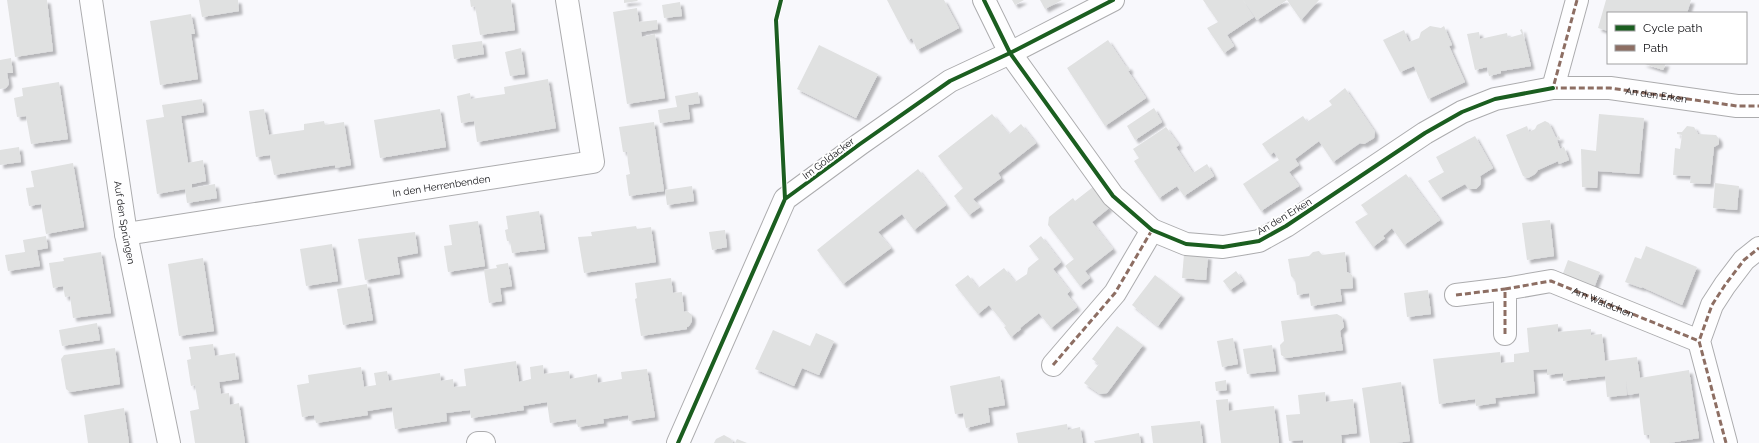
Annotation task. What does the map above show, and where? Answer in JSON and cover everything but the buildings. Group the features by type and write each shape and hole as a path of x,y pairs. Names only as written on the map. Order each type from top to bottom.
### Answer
{"street":[{"name":"Auf den Sprüngen","path":"91,0 126,234 170,443"},
{"name":"In den Herrenbenden","path":"126,234 593,162 567,0"},
{"name":"An den Erken","path":"984,0 1010,53 1113,196 1152,230 1186,244 1223,247 1260,241 1286,226 1425,134 1462,112 1495,99 1553,88 1610,88 1737,106 1759,106"},
{"name":"Im Goldacker","path":"678,443 786,200 860,144 950,81 1010,53 1113,0"},
{"path":"1553,88 1578,0"},
{"path":"1053,365 1115,293 1152,230"},
{"path":"1726,443 1699,341 1712,305 1744,260 1759,248"},
{"name":"Am Wäldchen","path":"1456,296 1551,281 1699,341"},
{"path":"1505,289 1505,334"},
{"path":"478,443 484,443"}],"marked path":[{"path":"1577,0 1553,88 1610,88 1737,106 1759,106"},
{"path":"1053,365 1115,293 1152,230"},
{"path":"1726,443 1699,341 1712,305 1744,260 1759,248"},
{"path":"1505,334 1505,289 1551,281 1699,341"},
{"path":"1456,295 1505,289"}],"cycle path":[{"path":"781,0 776,20 785,199"},
{"path":"984,0 1010,53 1113,196 1152,230 1186,244 1223,247 1259,241 1286,226 1425,133 1462,112 1495,99 1553,88"},
{"path":"678,443 785,199 950,81 1010,53 1113,0"}]}
